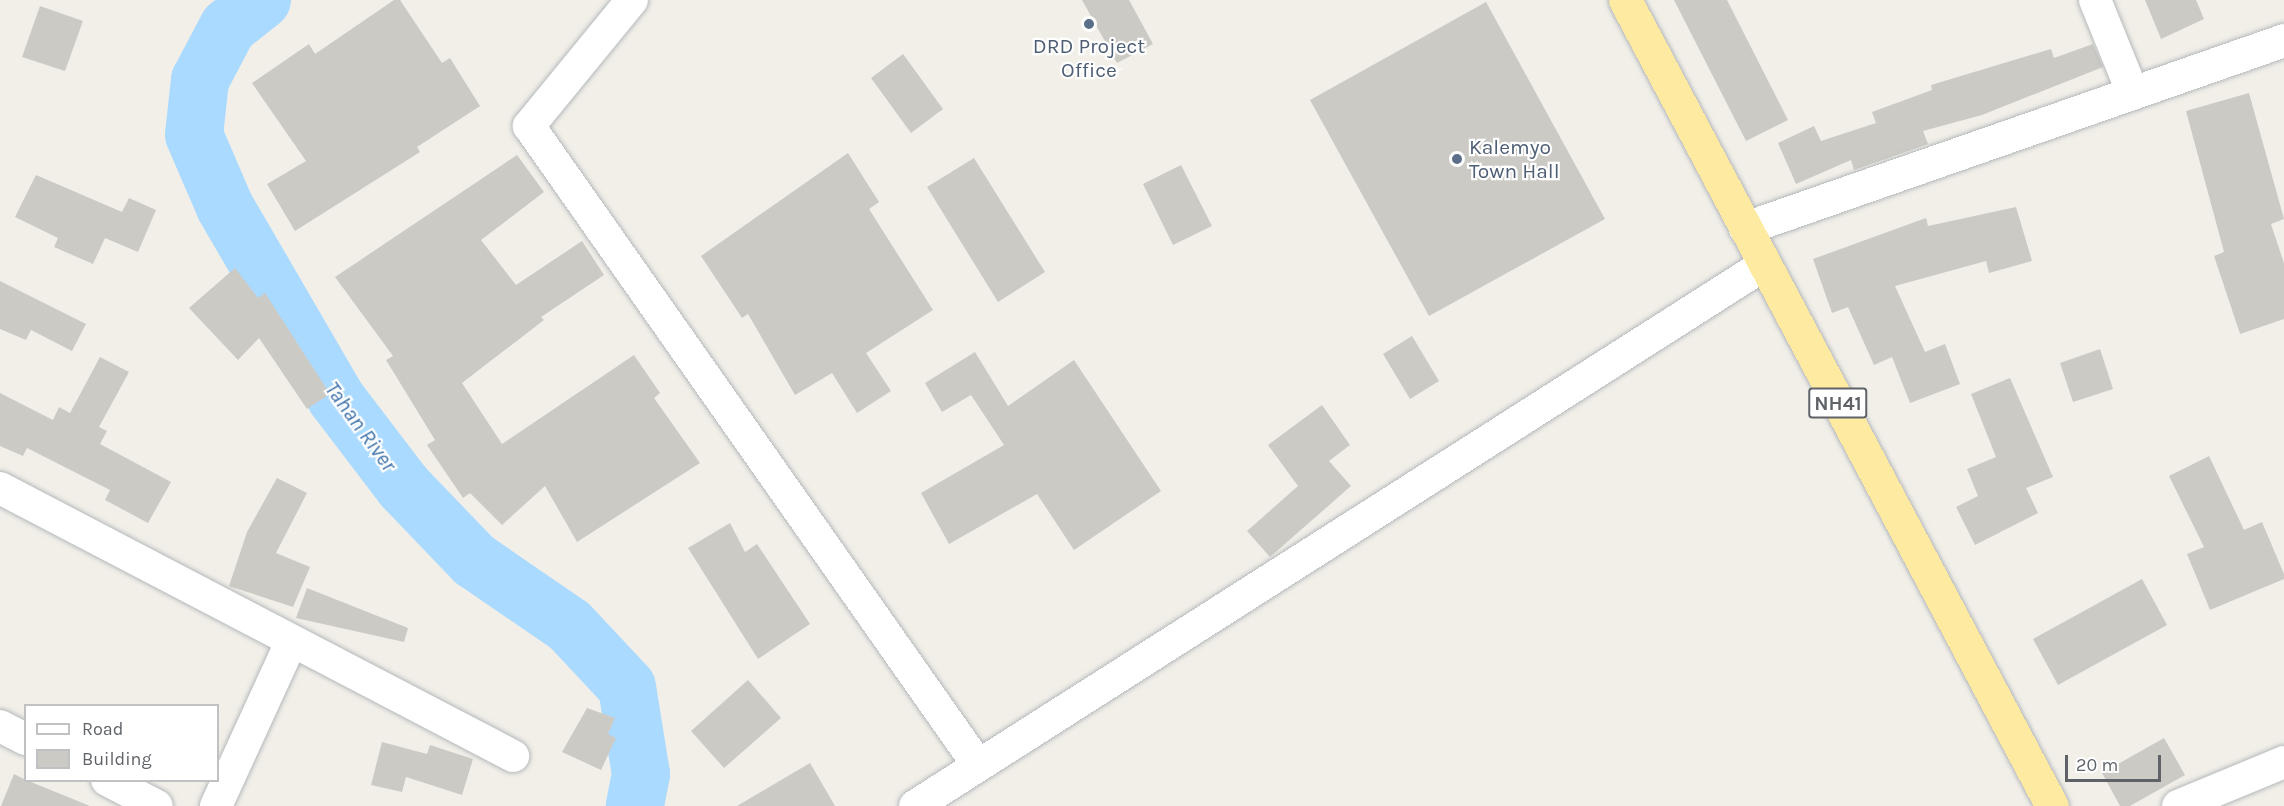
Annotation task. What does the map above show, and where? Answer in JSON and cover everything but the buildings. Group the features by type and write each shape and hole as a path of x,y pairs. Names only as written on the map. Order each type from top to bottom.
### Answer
{"highway":[{"name":"NH41","path":"1625,0 2052,806"}],"street":[{"path":"632,0 529,126 978,765"},
{"path":"2095,0 2132,91"},
{"path":"1745,228 2132,91 2284,40"},
{"path":"915,806 1764,265"},
{"path":"0,488 513,756"},
{"path":"216,806 291,642"},
{"path":"0,726 24,738"},
{"path":"2178,806 2284,762"},
{"path":"111,782 157,806"}],"waterway":[{"name":"Tahan River","path":"262,0 228,27 200,80 194,135 225,207 336,398 403,486 474,560 570,626 627,687 641,774 635,806"}],"place":[{"name":"DRD Project Office","path":"1089,24"},
{"name":"Kalemyo Town Hall","path":"1457,159"}]}
